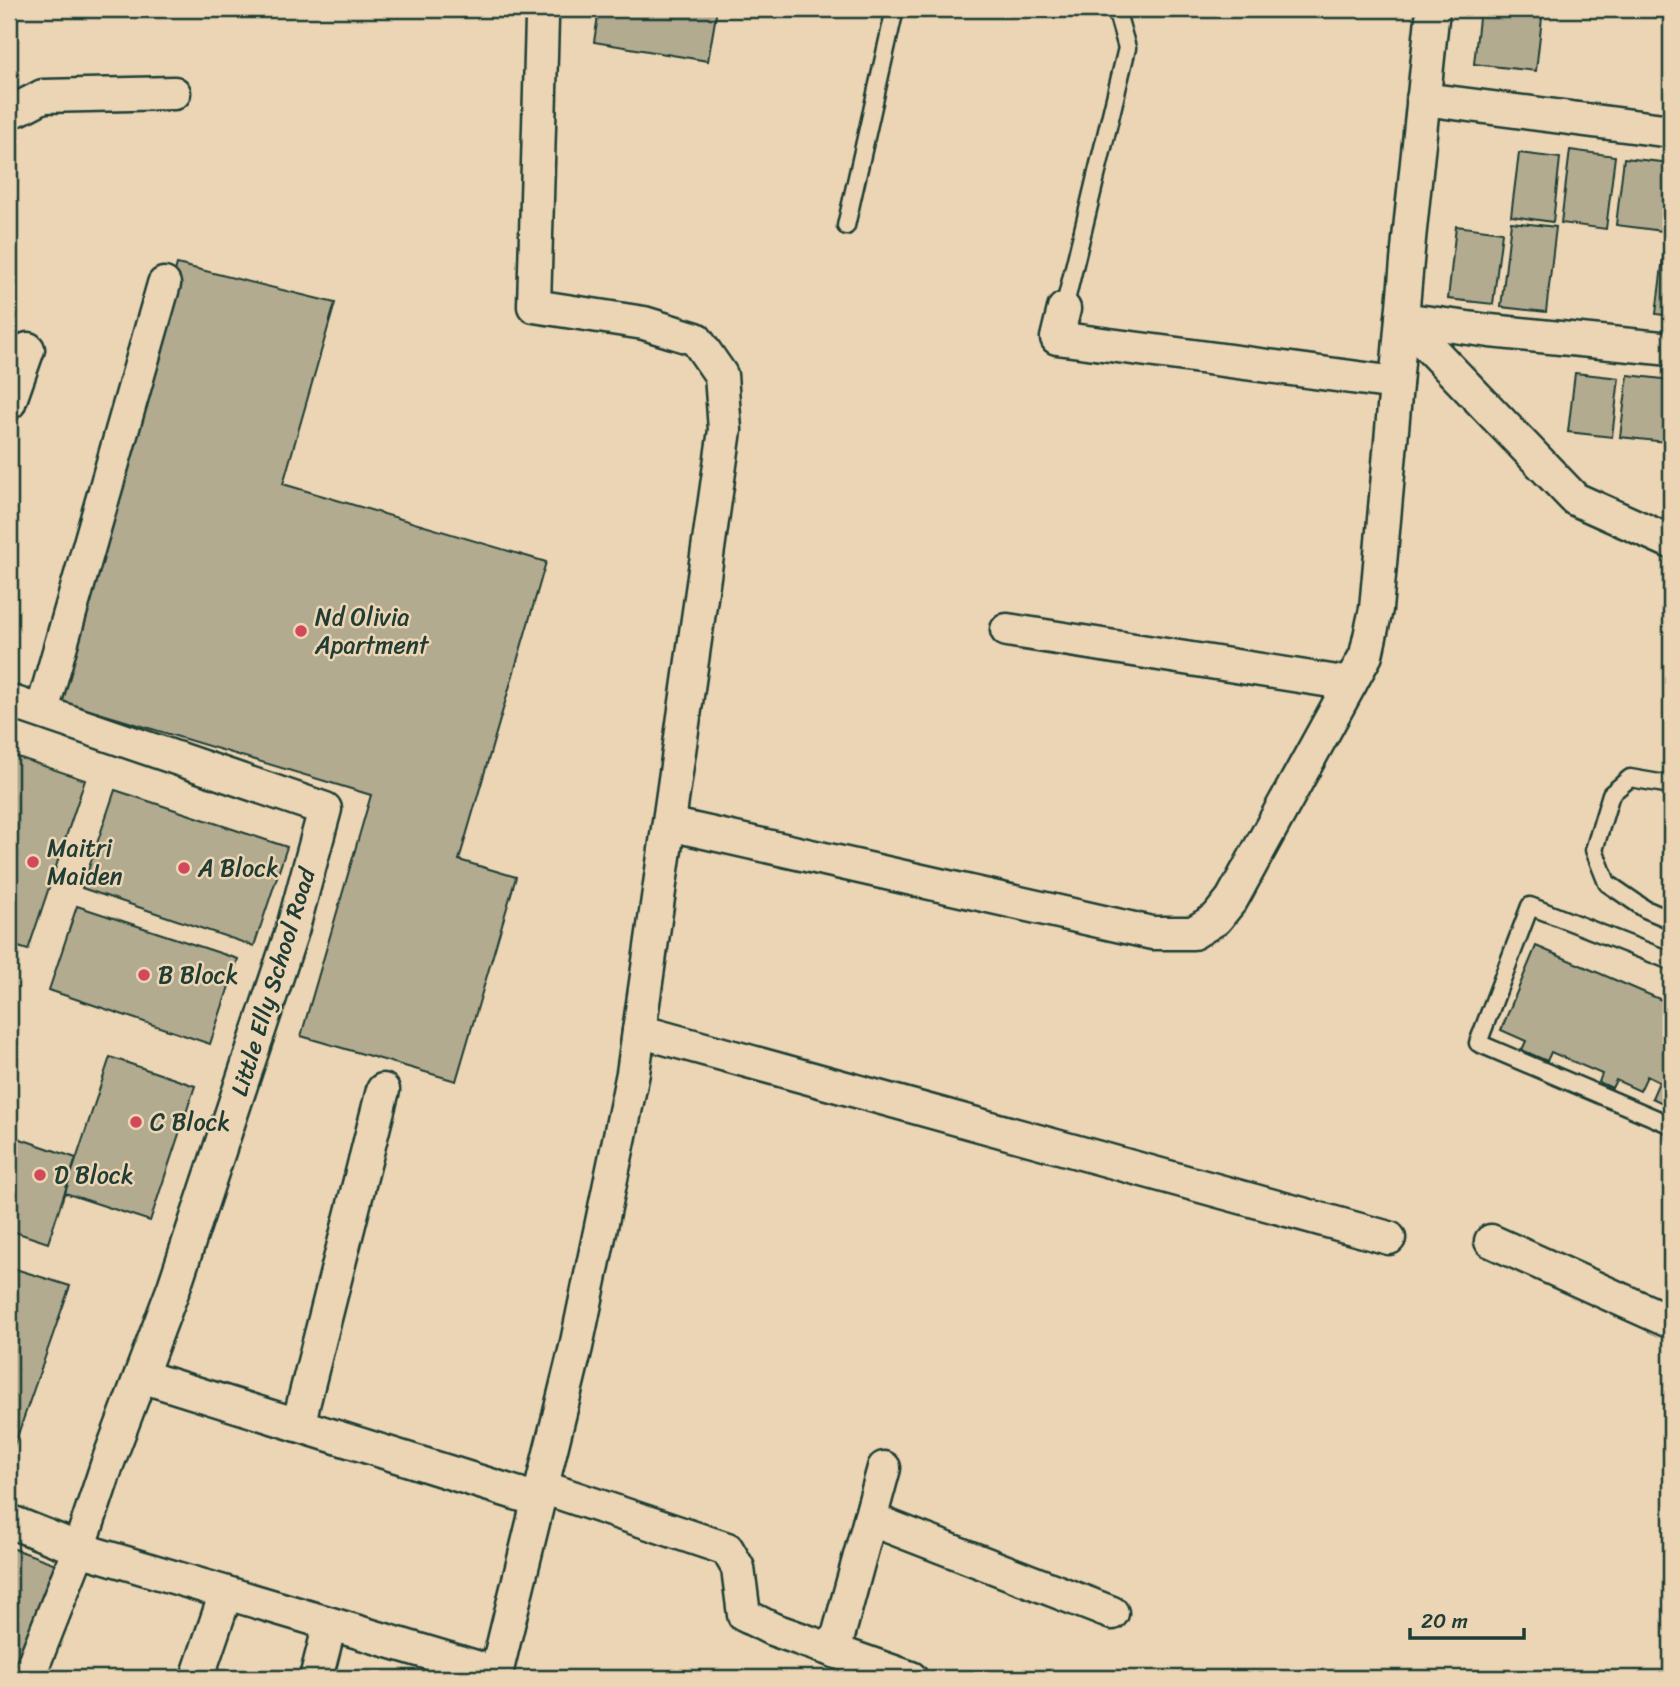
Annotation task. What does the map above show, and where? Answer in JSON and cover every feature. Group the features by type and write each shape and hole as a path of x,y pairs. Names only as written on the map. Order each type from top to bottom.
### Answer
{"street":[{"path":"9,1521 79,1549 496,1676 576,1347 633,1073 725,430 721,375 696,339 644,323 534,306 542,19 540,9"},
{"path":"669,824 1152,933 1193,933 1216,919 1232,899 1366,655 1376,609 1433,9"},
{"path":"9,107 18,110 43,96 174,93"},
{"path":"1423,99 1671,131"},
{"path":"42,711 164,284"},
{"path":"1064,309 1057,338 1396,383"},
{"path":"1402,318 1490,331 1671,349"},
{"path":"1402,318 1575,499 1671,542"},
{"path":"9,404 28,349"},
{"path":"1007,630 1350,684"},
{"name":"Little Elly School Road","path":"9,701 325,809 292,932 174,1287 79,1549 28,1678"},
{"path":"639,1031 1389,1238"},
{"path":"298,1424 383,1090"},
{"path":"1491,1241 1671,1322"},
{"path":"141,1376 727,1549 738,1568 744,1615 772,1629 911,1678"},
{"path":"834,1651 884,1468"},
{"path":"870,1519 1112,1613"},
{"path":"197,1678 226,1593"},
{"path":"316,1678 330,1624"}],"lane":[{"path":"846,226 895,9"},
{"path":"1064,309 1127,48 1116,9"},
{"path":"1671,785 1630,778 1611,794 1594,850 1606,883 1645,909 1671,920"},
{"path":"1671,961 1531,906 1478,1042 1671,1125"}],"building":[{"path":"599,9 717,9 708,61 594,42"},
{"path":"1480,9 1543,9 1536,71 1474,64"},
{"path":"1570,150 1615,156 1606,229 1561,223"},
{"path":"1519,153 1560,158 1553,222 1511,216"},
{"path":"1624,158 1671,163 1671,232 1616,225"},
{"path":"1511,222 1556,227 1546,312 1501,307"},
{"path":"1456,226 1502,232 1493,304 1448,299"},
{"path":"1666,234 1671,235 1671,316 1656,314"},
{"name":"Nd Olivia Apartment","path":"177,264 335,303 283,484 546,562 459,860 516,877 456,1081 301,1036 371,795 56,700"},
{"path":"1575,373 1619,378 1612,437 1568,432"},
{"path":"1628,375 1671,380 1666,442 1620,437"},
{"name":"Maitri Maiden","path":"9,754 85,780 28,950 9,944"},
{"name":"A Block","path":"115,790 287,847 254,946 82,888"},
{"name":"B Block","path":"77,906 238,959 210,1044 49,990"},
{"path":"1536,946 1671,1004 1671,1107 1652,1098 1659,1082 1647,1076 1640,1091 1616,1080 1612,1088 1599,1082 1602,1074 1551,1052 1547,1061 1522,1050 1526,1041 1501,1030"},
{"name":"C Block","path":"110,1057 195,1086 150,1221 65,1193"},
{"name":"D Block","path":"9,1135 76,1158 48,1243 9,1230"},
{"path":"9,1267 70,1286 9,1460"},
{"path":"9,1547 56,1564 14,1678 9,1678"}],"place":[{"name":"Nd Olivia Apartment","path":"301,631"},
{"name":"Maitri Maiden","path":"33,862"},
{"name":"A Block","path":"184,868"},
{"name":"B Block","path":"144,975"},
{"name":"C Block","path":"136,1122"},
{"name":"D Block","path":"40,1175"}]}
